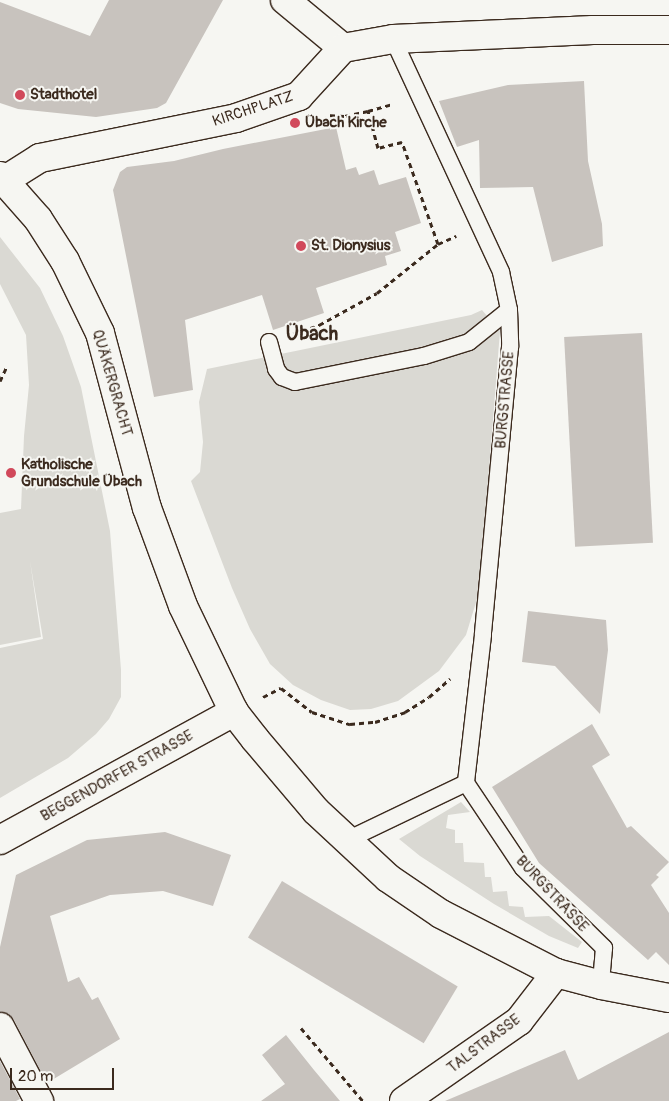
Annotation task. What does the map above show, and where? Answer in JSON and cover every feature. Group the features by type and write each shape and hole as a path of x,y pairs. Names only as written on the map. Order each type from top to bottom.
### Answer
{"street":[{"path":"285,0 343,48 393,39 593,30 669,30"},
{"name":"KIRCHPLATZ","path":"3,178 40,158 236,118 299,96 343,48"},
{"name":"QUÄKERGRACHT","path":"3,178 38,219 65,261 100,334 151,517 183,606 234,712"},
{"path":"234,712 316,811 388,878 441,914 556,973 601,985 669,998"},
{"name":"BEGGENDORFER STRASSE","path":"0,840 234,712"},
{"name":"TALSTRASSE","path":"404,1101 519,1021 556,973"},
{"path":"0,1027 39,1101"}],"lane":[{"name":"BURGSTRASSE","path":"393,39 501,272 508,310 509,357 483,635 466,783 523,868 604,948 601,985"},
{"path":"269,342 276,369 282,377 295,382 424,356 469,342 508,310"},
{"path":"347,840 466,783"}],"path":[{"path":"344,116 396,103"},
{"path":"368,111 378,148 402,142 438,244"},
{"path":"269,342 319,325 377,293 438,244 452,238"},
{"path":"0,381 7,366"},
{"path":"234,712 281,688 312,712 350,724 375,722 405,712 429,697 450,680 453,673"},
{"path":"301,1028 363,1101"}],"shaded area":[{"path":"0,237 40,288 63,336 81,387 110,531 121,670 121,697 109,719 96,734 68,758 0,798 0,648 43,639 30,561 41,637 0,645 0,513 21,509 24,436 29,385 26,335 0,284"},
{"path":"482,310 500,331 482,558 477,599 466,635 439,671 398,701 371,709 350,710 321,700 293,685 270,664 250,629 232,588 191,481 200,472 203,442 199,402 207,369 471,315"},
{"path":"461,802 470,812 448,815 446,828 455,830 455,843 463,843 464,862 484,863 485,877 491,877 493,892 507,891 509,906 523,907 525,917 549,916 582,942 578,948 549,936 494,904 420,856 399,839"}],"building":[{"path":"109,0 223,0 166,103 157,108 96,117 18,109 0,103 0,2 90,36"},
{"path":"584,81 588,161 602,224 603,246 552,262 533,187 480,188 479,140 457,147 439,101 508,85"},
{"path":"336,127 346,170 356,167 359,175 374,170 379,185 406,177 421,223 395,232 401,251 385,256 387,265 316,288 324,313 273,330 262,295 185,320 193,390 154,397 113,190 120,172 127,167 174,161 223,149"},
{"path":"642,333 653,543 575,547 564,337"},
{"path":"528,611 606,620 608,650 600,714 555,666 522,662"},
{"path":"592,724 610,755 592,766 627,828 631,826 669,862 656,875 659,877 651,885 669,913 669,965 656,952 648,960 539,863 492,787"},
{"path":"165,832 231,855 213,906 163,891 110,895 50,916 68,982 79,977 92,1000 98,997 120,1039 47,1083 14,1020 8,1014 0,1011 0,947 16,875 87,840"},
{"path":"282,881 458,987 424,1043 248,938"},
{"path":"669,1032 669,1101 445,1101 565,1050 578,1080"},
{"path":"286,1035 340,1101 261,1101 285,1084 262,1055"},
{"path":"0,1061 20,1099 16,1101 0,1101"}],"place":[{"name":"Stadthotel","path":"20,95"},
{"name":"Übach Kirche","path":"295,123"},
{"name":"St. Dionysius","path":"301,246"},
{"name":"Katholische Grundschule Übach","path":"11,473"}],"district":[{"name":"Übach","path":"312,333"}]}
